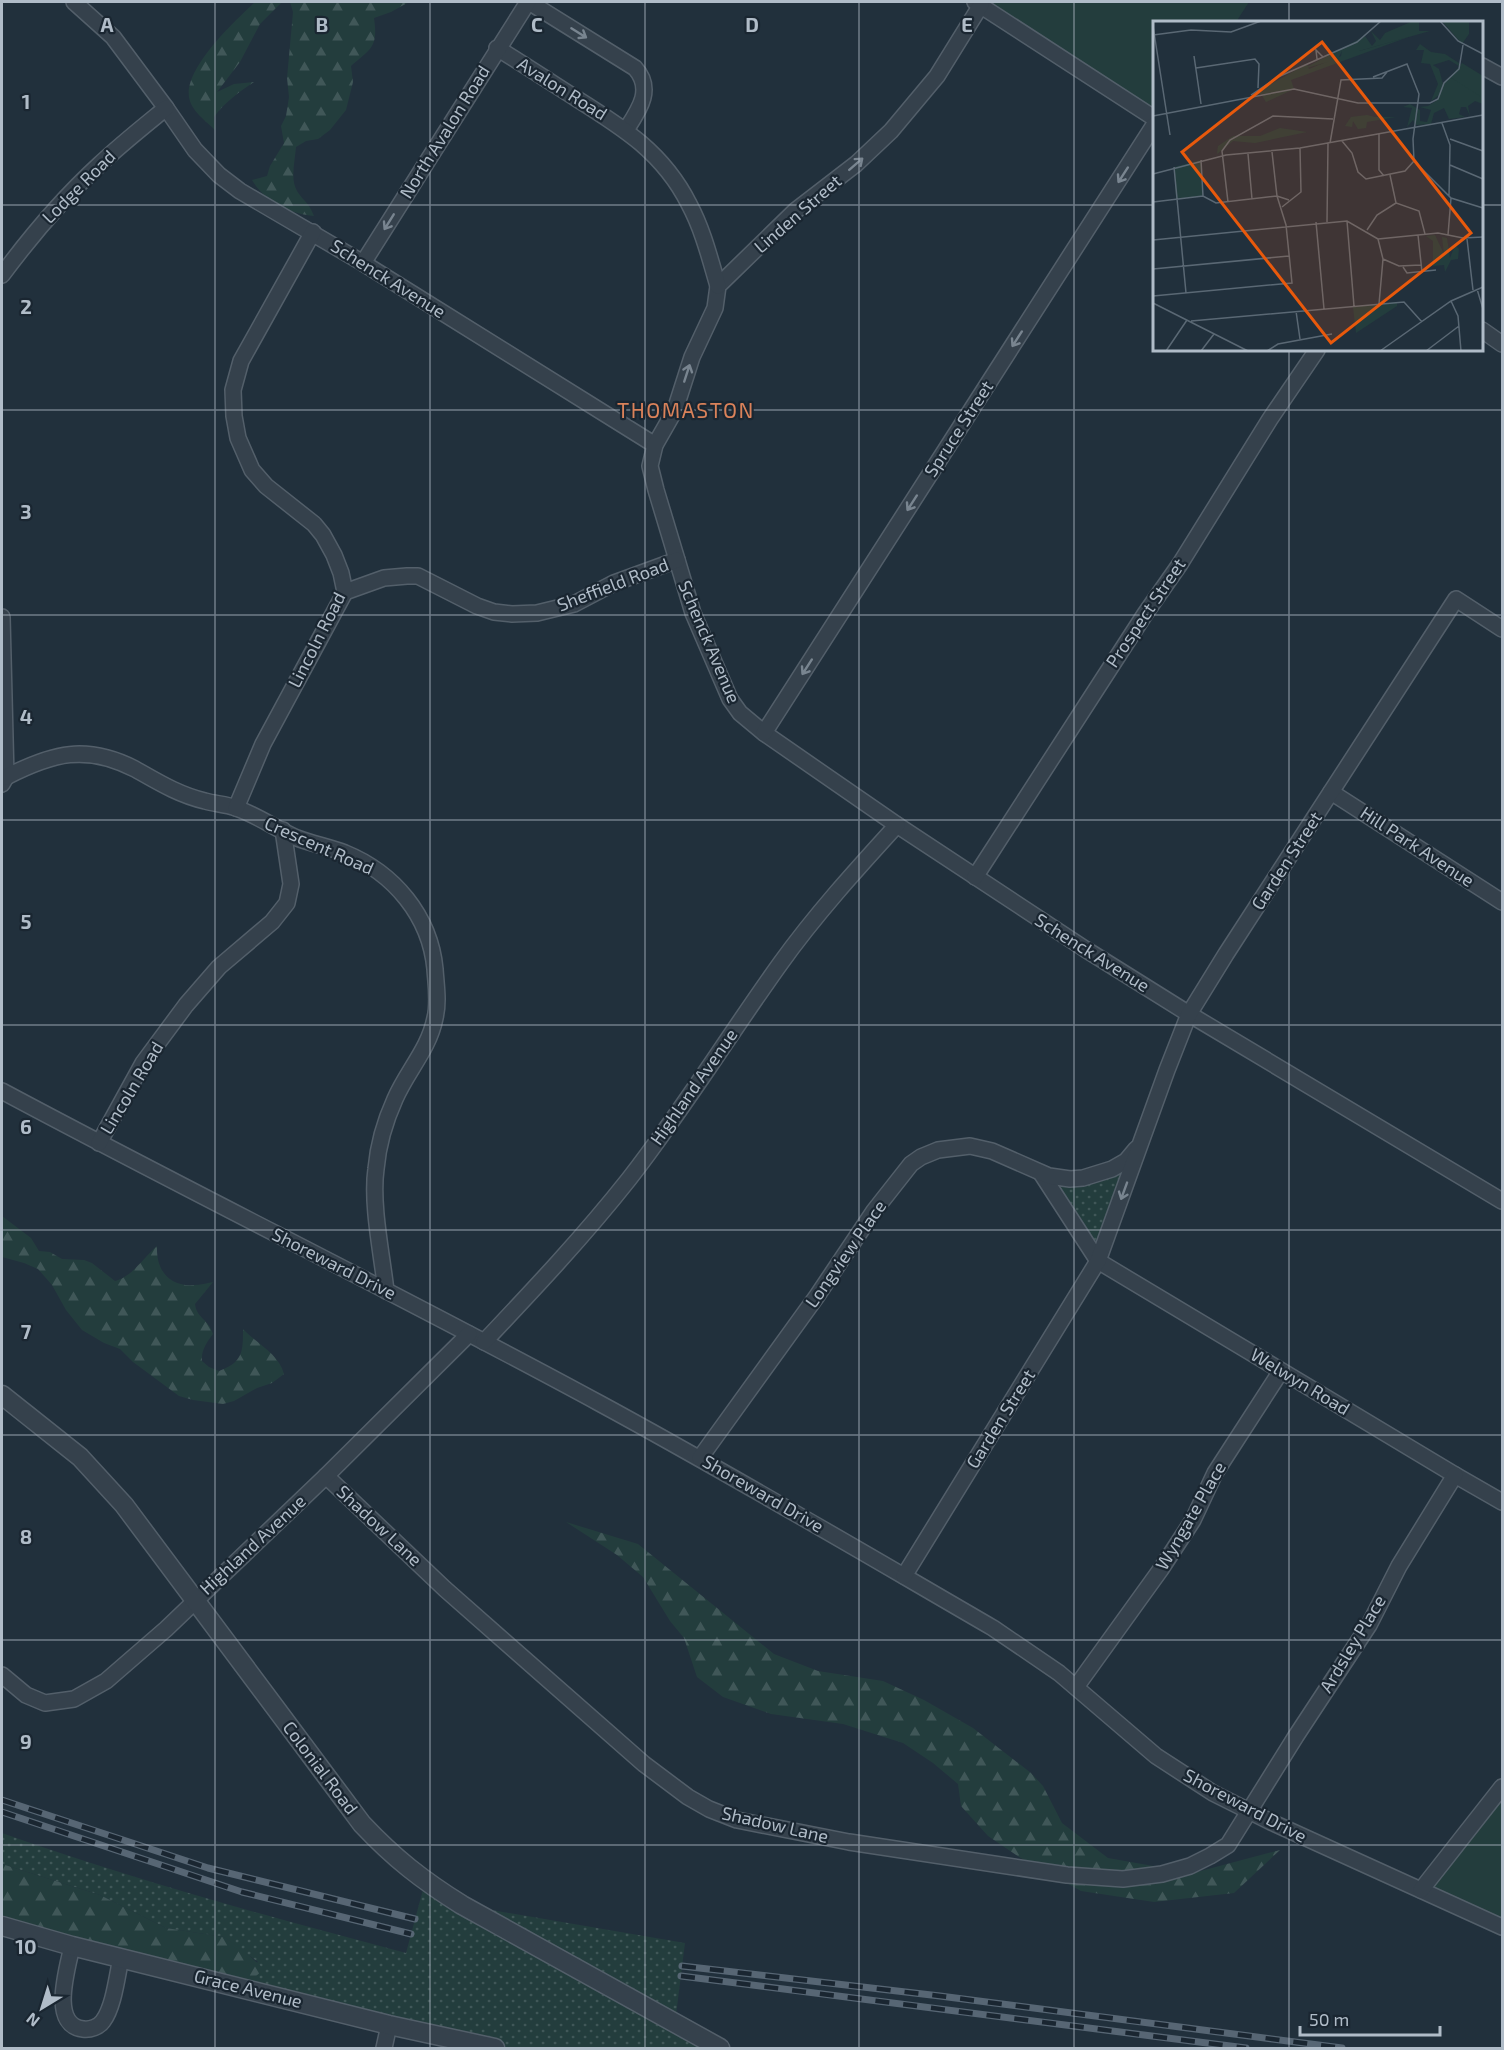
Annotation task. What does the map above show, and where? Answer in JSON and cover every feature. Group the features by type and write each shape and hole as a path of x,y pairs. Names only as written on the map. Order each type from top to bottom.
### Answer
{"street":[{"name":"Schenck Avenue","path":"74,2 113,38 195,150 219,175 240,191 313,232 655,446 651,459 651,473 693,613 730,699 740,714 897,825 1085,950 1503,1201"},
{"name":"North Avalon Road","path":"363,263 497,48 529,2"},
{"name":"Avalon Road","path":"529,2 635,68 642,76 644,89 642,101 626,130"},
{"path":"978,3 1153,117"},
{"name":"Linden Street","path":"718,286 795,211 856,164 891,131 937,76 978,3"},
{"name":"Avalon Road","path":"497,48 626,130 651,152 667,170 685,197 703,236 718,286"},
{"path":"1483,67 1503,77"},
{"name":"Lodge Road","path":"2,275 23,246 59,205 100,164 166,108"},
{"name":"Spruce Street","path":"764,733 1153,128"},
{"name":"Lincoln Road","path":"236,808 263,744 345,592 334,555 318,529 266,486 252,470 238,438 234,416 233,390 241,361 313,232"},
{"path":"655,446 675,410 692,357 715,308 718,286"},
{"path":"1483,331 1503,344"},
{"name":"Prospect Street","path":"975,877 1145,614 1180,564 1270,418 1316,351"},
{"name":"Sheffield Road","path":"345,592 384,578 418,576 485,609 512,614 537,613 574,604 614,583 677,560"},
{"name":"Garden Street","path":"904,1576 1098,1261 1189,1014 1456,599 1503,629"},
{"path":"2,617 4,780"},
{"name":"Crescent Road","path":"4,780 30,765 61,755 98,756 122,763 184,795 236,808 315,844 346,854 379,872 414,908 433,952 438,1000 435,1020 425,1048 395,1098 384,1127 375,1169 376,1207 386,1291"},
{"name":"Hill Park Avenue","path":"1331,792 1503,902"},
{"name":"Highland Avenue","path":"484,1342 566,1255 629,1179 694,1091 725,1042 782,962 830,900 897,825"},
{"name":"Lincoln Road","path":"99,1143 143,1063 186,1005 219,967 272,922 287,903 291,884 283,830"},
{"name":"Shoreward Drive","path":"2,1091 469,1334 700,1458 904,1576 1026,1649 1076,1687 1155,1756 1213,1793 1503,1927"},
{"name":"Garden Street","path":"1041,1173 1056,1178 1070,1179 1103,1173 1126,1161 1144,1136"},
{"name":"Longview Place","path":"700,1458 817,1296 874,1211 910,1164 921,1156 938,1150 970,1146 992,1151 1041,1173"},
{"path":"1041,1173 1098,1261"},
{"name":"Welwyn Road","path":"1098,1261 1503,1502"},
{"name":"Highland Avenue","path":"2,1675 26,1695 45,1703 74,1700 106,1681 165,1629 326,1476 469,1334"},
{"name":"Wyngate Place","path":"1076,1687 1180,1540 1215,1473 1281,1371"},
{"name":"Colonial Road","path":"2,1395 80,1457 124,1505 362,1824 385,1849 414,1874 462,1905 720,2049"},
{"name":"Ardsley Place","path":"1250,1812 1296,1736 1369,1625 1399,1566 1455,1475"},
{"name":"Shadow Lane","path":"326,1476 445,1589 644,1764 688,1797 709,1809 737,1820 860,1844 1067,1875 1123,1879 1162,1874 1190,1866 1210,1857 1228,1845 1250,1812"},
{"path":"1421,1890 1503,1787"},
{"name":"Grace Avenue","path":"2,1926 72,1946 495,2049"},
{"path":"72,1946 64,1985 64,2012 71,2024 83,2029 91,2029 102,2024 108,2013 121,1958"},
{"path":"384,2049 389,2025"}],"green space":[{"path":"255,2 282,2 260,24 240,62 217,92 234,84 254,82 218,112 214,117 215,130 199,115 190,102 190,85 195,72 213,45"},
{"path":"290,2 409,2 374,18 375,35 372,46 351,66 353,82 346,110 330,130 318,139 306,141 296,147 295,186 314,216 278,205 263,194 252,180 267,176 270,166 284,143 281,126 286,116 289,97 287,78 293,12"},
{"path":"975,2 1249,2 1237,21 1153,21 1153,117"},
{"path":"1126,1161 1098,1261 1049,1176 1056,1178"},
{"path":"2,1216 31,1238 39,1251 50,1252 62,1259 84,1260 92,1263 115,1281 132,1271 157,1246 161,1269 171,1280 185,1285 213,1282 195,1304 198,1313 213,1334 203,1350 202,1361 219,1371 233,1364 242,1350 243,1329 273,1355 284,1374 272,1383 223,1404 179,1396 133,1362 120,1349 82,1330 66,1310 52,1285 38,1269 2,1257"},
{"path":"566,1522 638,1544 774,1654 818,1671 883,1681 924,1700 973,1728 1031,1773 1043,1786 1062,1823 1108,1858 1193,1873 1280,1850 1234,1893 1154,1902 1081,1891 1019,1857 988,1836 961,1806 958,1784 933,1763 903,1743 843,1724 771,1714 723,1697 697,1677 684,1638 670,1621 643,1577 617,1555"},
{"path":"1502,1787 1502,1927 1421,1890"},
{"path":"2,1833 253,1912 406,1953 425,1882 462,1905 685,1943 675,2023 720,2048 495,2048 217,1982 258,1962 224,1937 166,1928 100,1895 2,1864"},
{"path":"2,1864 100,1895 166,1928 224,1937 264,1969 255,1977 246,1980 2,1926"}],"railway":[{"path":"2,1800 208,1868 415,1919"},
{"path":"2,1812 242,1892 411,1934"},
{"path":"682,1966 940,1996 1342,2048"},
{"path":"681,1976 1246,2048"}],"district":[{"name":"THOMASTON","path":"686,411"}]}
